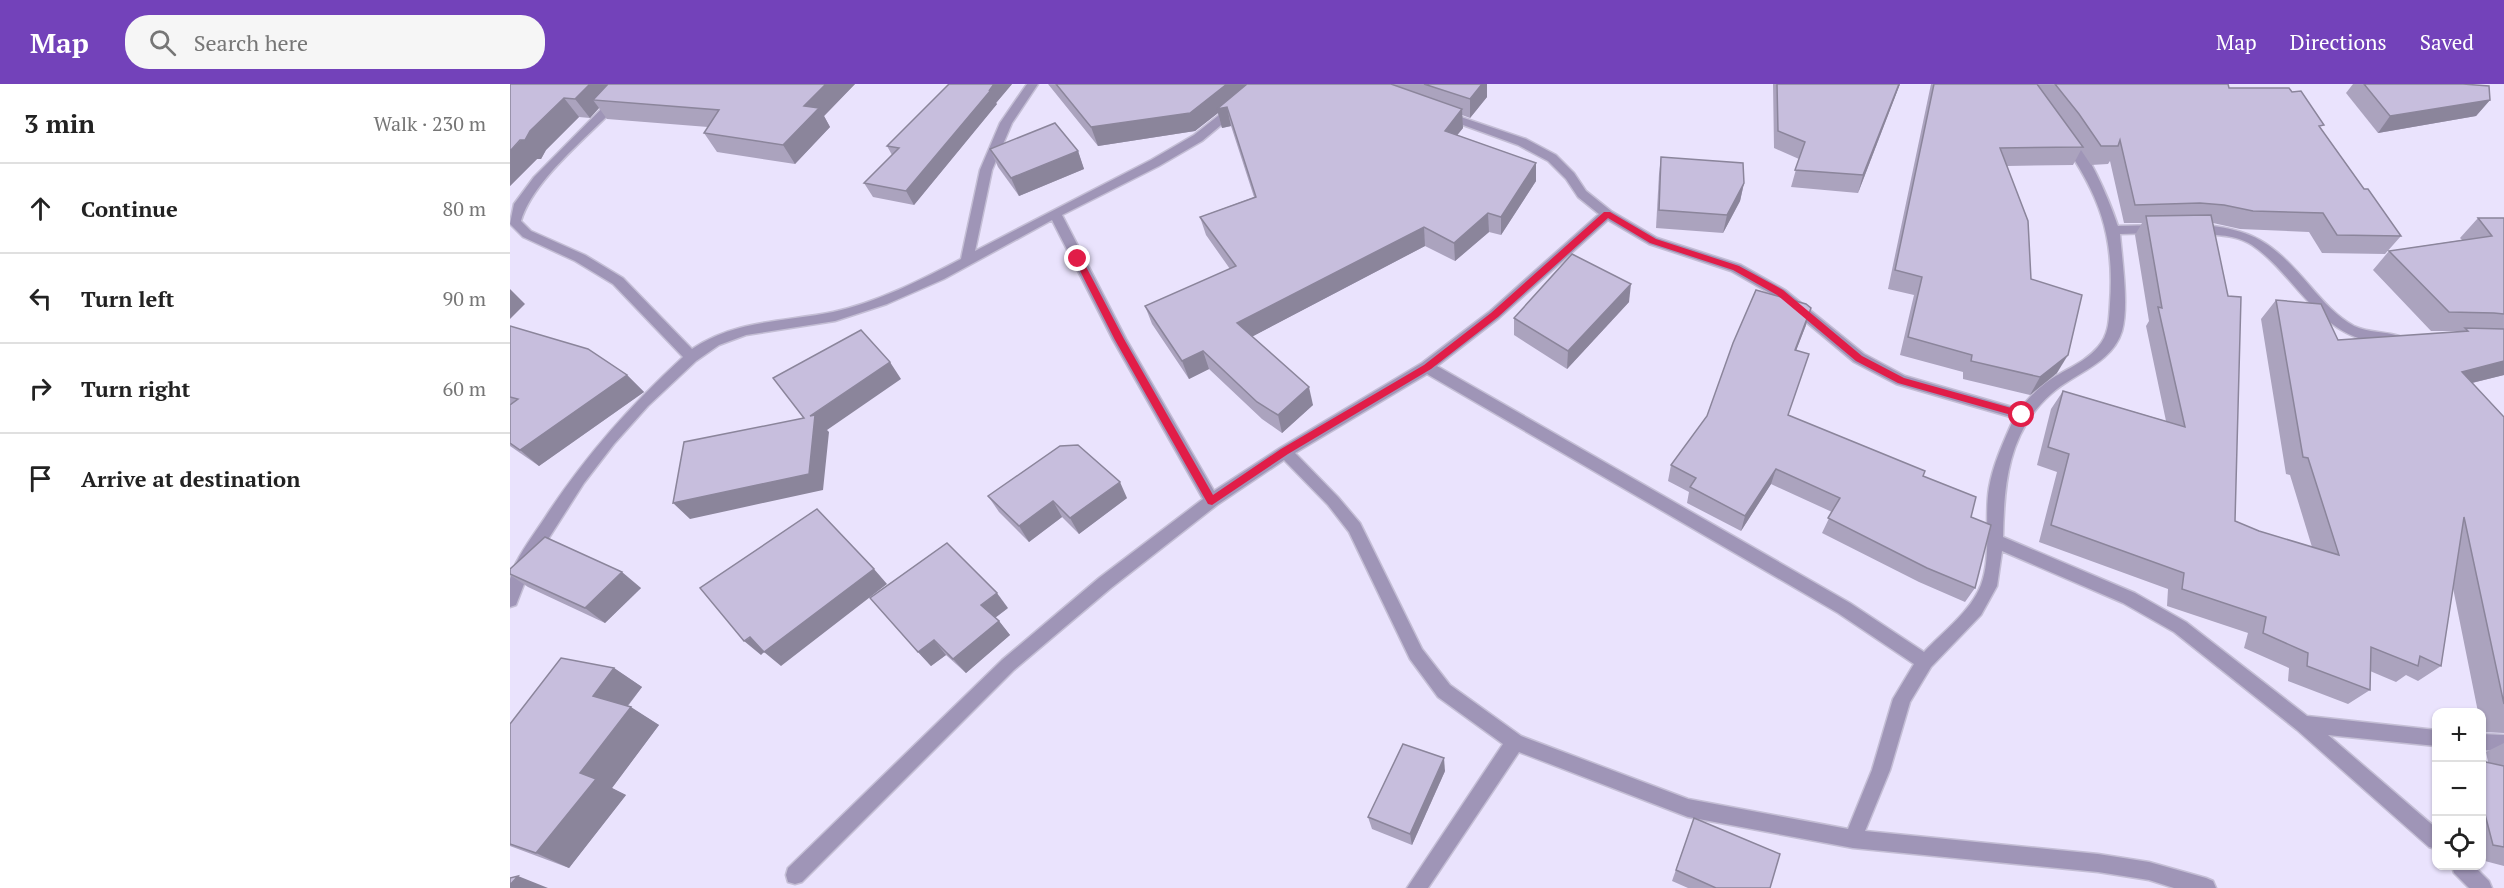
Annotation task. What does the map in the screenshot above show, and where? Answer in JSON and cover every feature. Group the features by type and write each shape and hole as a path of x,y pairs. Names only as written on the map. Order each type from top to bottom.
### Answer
{"street":[{"path":"632,84 538,180 520,204 515,222 527,234 580,258 618,281 691,357"},
{"path":"967,260 986,170 1006,123 1033,84"},
{"path":"510,600 524,563 579,479 609,440 643,402 691,357 714,341 745,330 836,316 882,301 1155,163 1198,138 1265,84"},
{"path":"1436,112 1522,142 1552,158 1570,176 1582,194 1607,214 1653,241 1736,268 1780,292 1859,358 1901,380 2022,415"},
{"path":"1853,839 1881,770 1902,699 1925,662 1975,610 1989,586 1995,541 1996,489 2004,458 2022,415 2047,389 2103,351 2115,331 2118,281 2113,230 2100,192 2079,155 2054,122"},
{"path":"1055,213 1120,340 1212,501"},
{"path":"795,875 1008,665 1105,583 1212,501 1285,452 1427,367 1494,315 1607,214"},
{"path":"2113,230 2172,228 2233,232 2255,241 2281,260 2328,315 2344,327 2359,335 2384,339 2406,338"},
{"path":"1427,367 1844,608 1925,662"},
{"path":"1285,452 1312,478 1355,528 1416,654 1444,691 1515,742 1688,808 1853,839 2098,863 2149,871 2206,888"},
{"path":"1995,541 2129,598 2180,627 2303,724 2432,837"},
{"path":"2303,724 2432,738"},
{"path":"1417,888 1515,742"},
{"path":"2486,742 2504,743"},
{"path":"2465,870 2482,888"}],"building":[{"path":"510,84 590,84 575,99 564,98 530,131 525,140 520,140 510,151"},
{"path":"608,84 826,84 804,106 819,108 783,145 704,133 719,110 593,100"},
{"path":"949,84 994,84 906,191 864,183 899,148 887,146"},
{"path":"1056,84 1227,84 1190,113 1091,127"},
{"path":"1247,84 1391,84 1462,109 1445,131 1536,163 1501,217 1488,213 1454,243 1424,227 1237,323 1309,387 1278,415 1257,402 1203,351 1182,361 1145,306 1236,266 1200,217 1256,197 1227,107 1217,109"},
{"path":"1424,84 1482,84 1470,99"},
{"path":"1777,84 1899,84 1863,175 1795,170 1805,142 1778,131"},
{"path":"1934,84 2037,84 2083,147 2000,148 2028,221 2031,279 2082,295 2068,355 2040,377 1971,361 1972,355 1908,337 1922,277 1895,270"},
{"path":"2055,84 2228,84 2229,88 2289,88 2292,92 2301,91 2324,125 2319,126 2401,236 2337,235 2323,213 2253,211 2200,203 2135,205 2120,140 2118,146 2101,146"},
{"path":"2364,84 2489,86 2490,100 2390,116"},
{"path":"1055,123 1078,151 1011,178 990,149"},
{"path":"1661,157 1743,163 1744,183 1727,215 1659,210"},
{"path":"2211,215 2228,296 2241,297 2235,521 2259,531 2339,555 2308,458 2303,457 2276,300 2321,304 2338,340 2468,331 2465,328 2504,329 2504,361 2462,372 2504,417 2504,704 2464,517 2441,666 2420,656 2418,666 2371,647 2370,690 2307,666 2308,653 2263,633 2266,617 2182,589 2184,573 2051,525 2069,454 2048,447 2063,391 2185,427 2158,307 2162,308 2146,216"},
{"path":"2478,218 2504,218 2504,314 2449,312 2389,251 2492,236"},
{"path":"1572,254 1631,284 1568,351 1514,318"},
{"path":"1756,290 1806,304 1811,308 1795,350 1809,354 1788,415 1925,471 1923,476 1976,497 1971,517 1991,525 1975,588 1927,568 1828,518 1840,498 1776,469 1745,516 1690,487 1696,478 1671,465 1707,416 1733,343"},
{"path":"510,326 588,349 627,375 520,450 510,443 510,405 518,399 510,397"},
{"path":"861,330 890,362 810,416 815,415 809,474 673,503 684,442 804,418 773,378"},
{"path":"1078,445 1120,482 1070,518 1053,501 1019,526 988,496 1060,446"},
{"path":"817,509 874,569 764,652 750,637 744,641 700,588"},
{"path":"545,537 622,572 585,608 510,574 510,569"},
{"path":"947,543 997,593 981,605 999,621 953,659 934,640 918,652 870,598"},
{"path":"561,658 614,668 593,696 631,707 580,773 596,779 536,853 510,844 510,724"},
{"path":"1403,744 1444,758 1410,834 1368,817"},
{"path":"2486,762 2504,766 2504,847 2493,845 2486,818"},
{"path":"1694,818 1780,854 1770,888 1716,888 1676,870"},
{"path":"518,876 510,885 510,878"}],"route":[{"path":"1078,259 1120,340 1212,501 1285,452 1427,367 1494,315 1607,214 1653,241 1736,268 1780,292 1859,358 1901,380 2022,415"}]}
